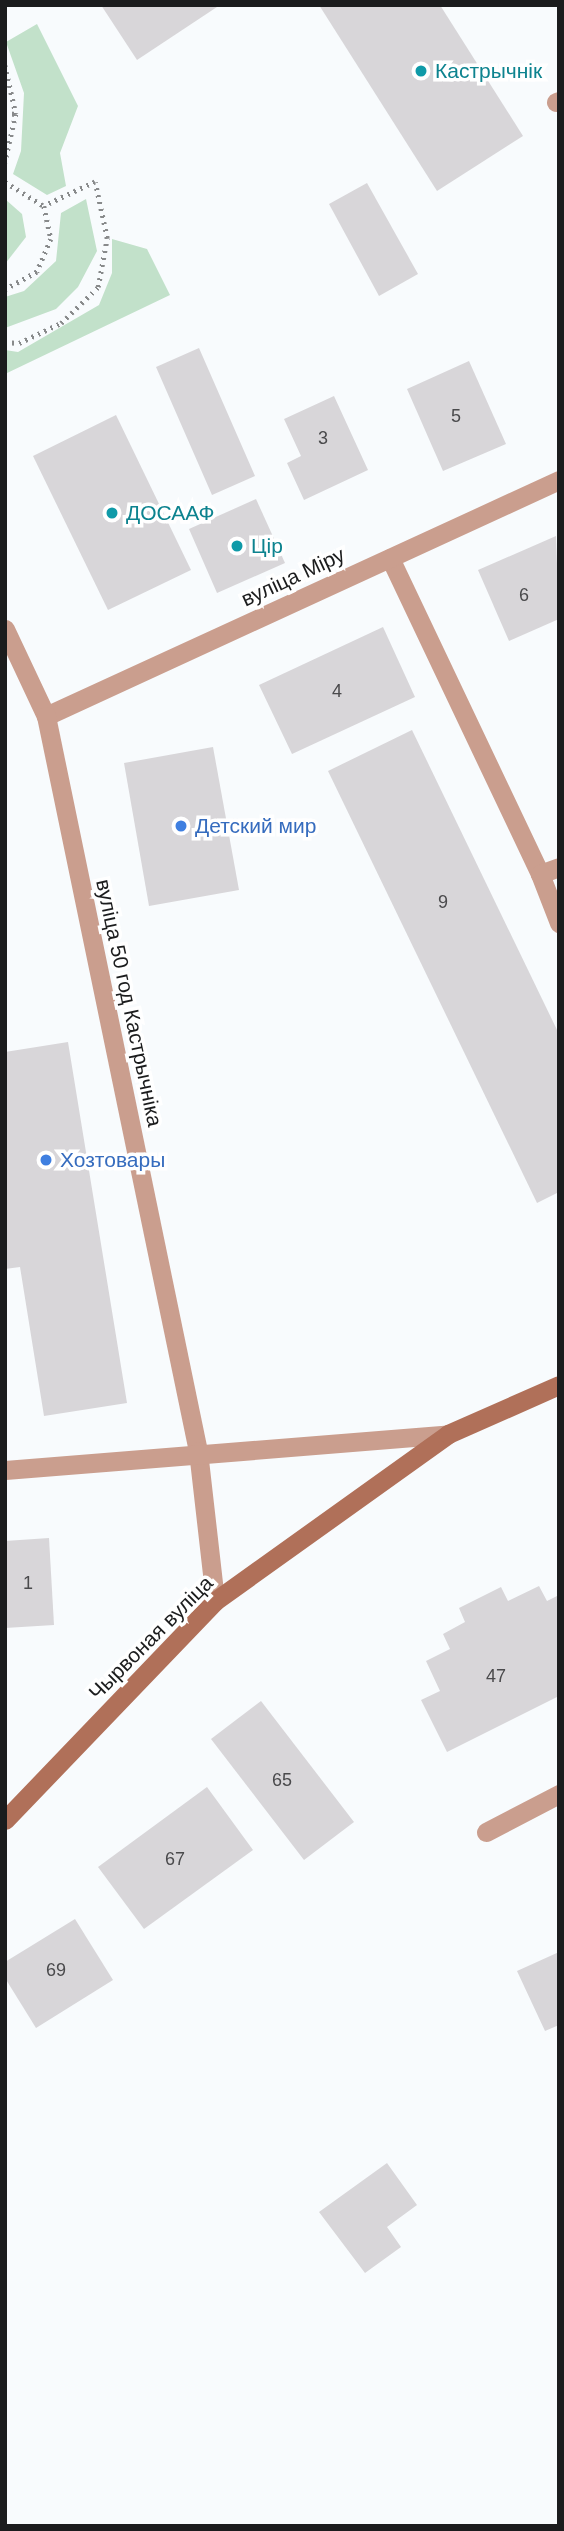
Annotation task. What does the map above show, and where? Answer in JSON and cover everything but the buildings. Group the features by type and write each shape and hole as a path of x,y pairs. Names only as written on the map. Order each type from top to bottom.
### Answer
{"main road":[{"name":"Чырвоная вуліца","path":"5,1820 215,1601 449,1434 559,1385"}],"street":[{"name":"вуліца Міру","path":"46,716 559,480"},
{"path":"390,558 540,874 559,923"},
{"name":"вуліца 50 год Кастрычніка","path":"5,629 46,716 198,1451 215,1601"},
{"path":"540,874 559,867"},
{"name":"Чырвоная вуліца","path":"5,1470 198,1451 449,1434"},
{"path":"486,1832 559,1794"}],"path":[{"path":"5,65 16,114 5,163"},
{"path":"5,113 16,114"},
{"path":"5,182 44,206 51,239 47,257 24,283 5,290"},
{"path":"5,342 19,343 61,323 98,287 107,238 95,182 44,206"}],"green space":[{"path":"37,24 78,106 60,153 66,186 47,195 13,174 21,151 24,93 6,42"},
{"path":"5,199 22,214 26,237 5,264"},
{"path":"86,199 97,251 78,287 56,309 5,328 5,297 24,291 56,261 61,213"},
{"path":"112,239 147,249 170,295 5,374 5,350 18,352 99,305 112,273"}],"place":[{"name":"Кастрычнік","path":"421,71"},
{"name":"ДОСААФ","path":"112,513"},
{"name":"Цір","path":"237,546"},
{"name":"Детский мир","path":"181,826"},
{"name":"Хозтовары","path":"46,1160"}]}
